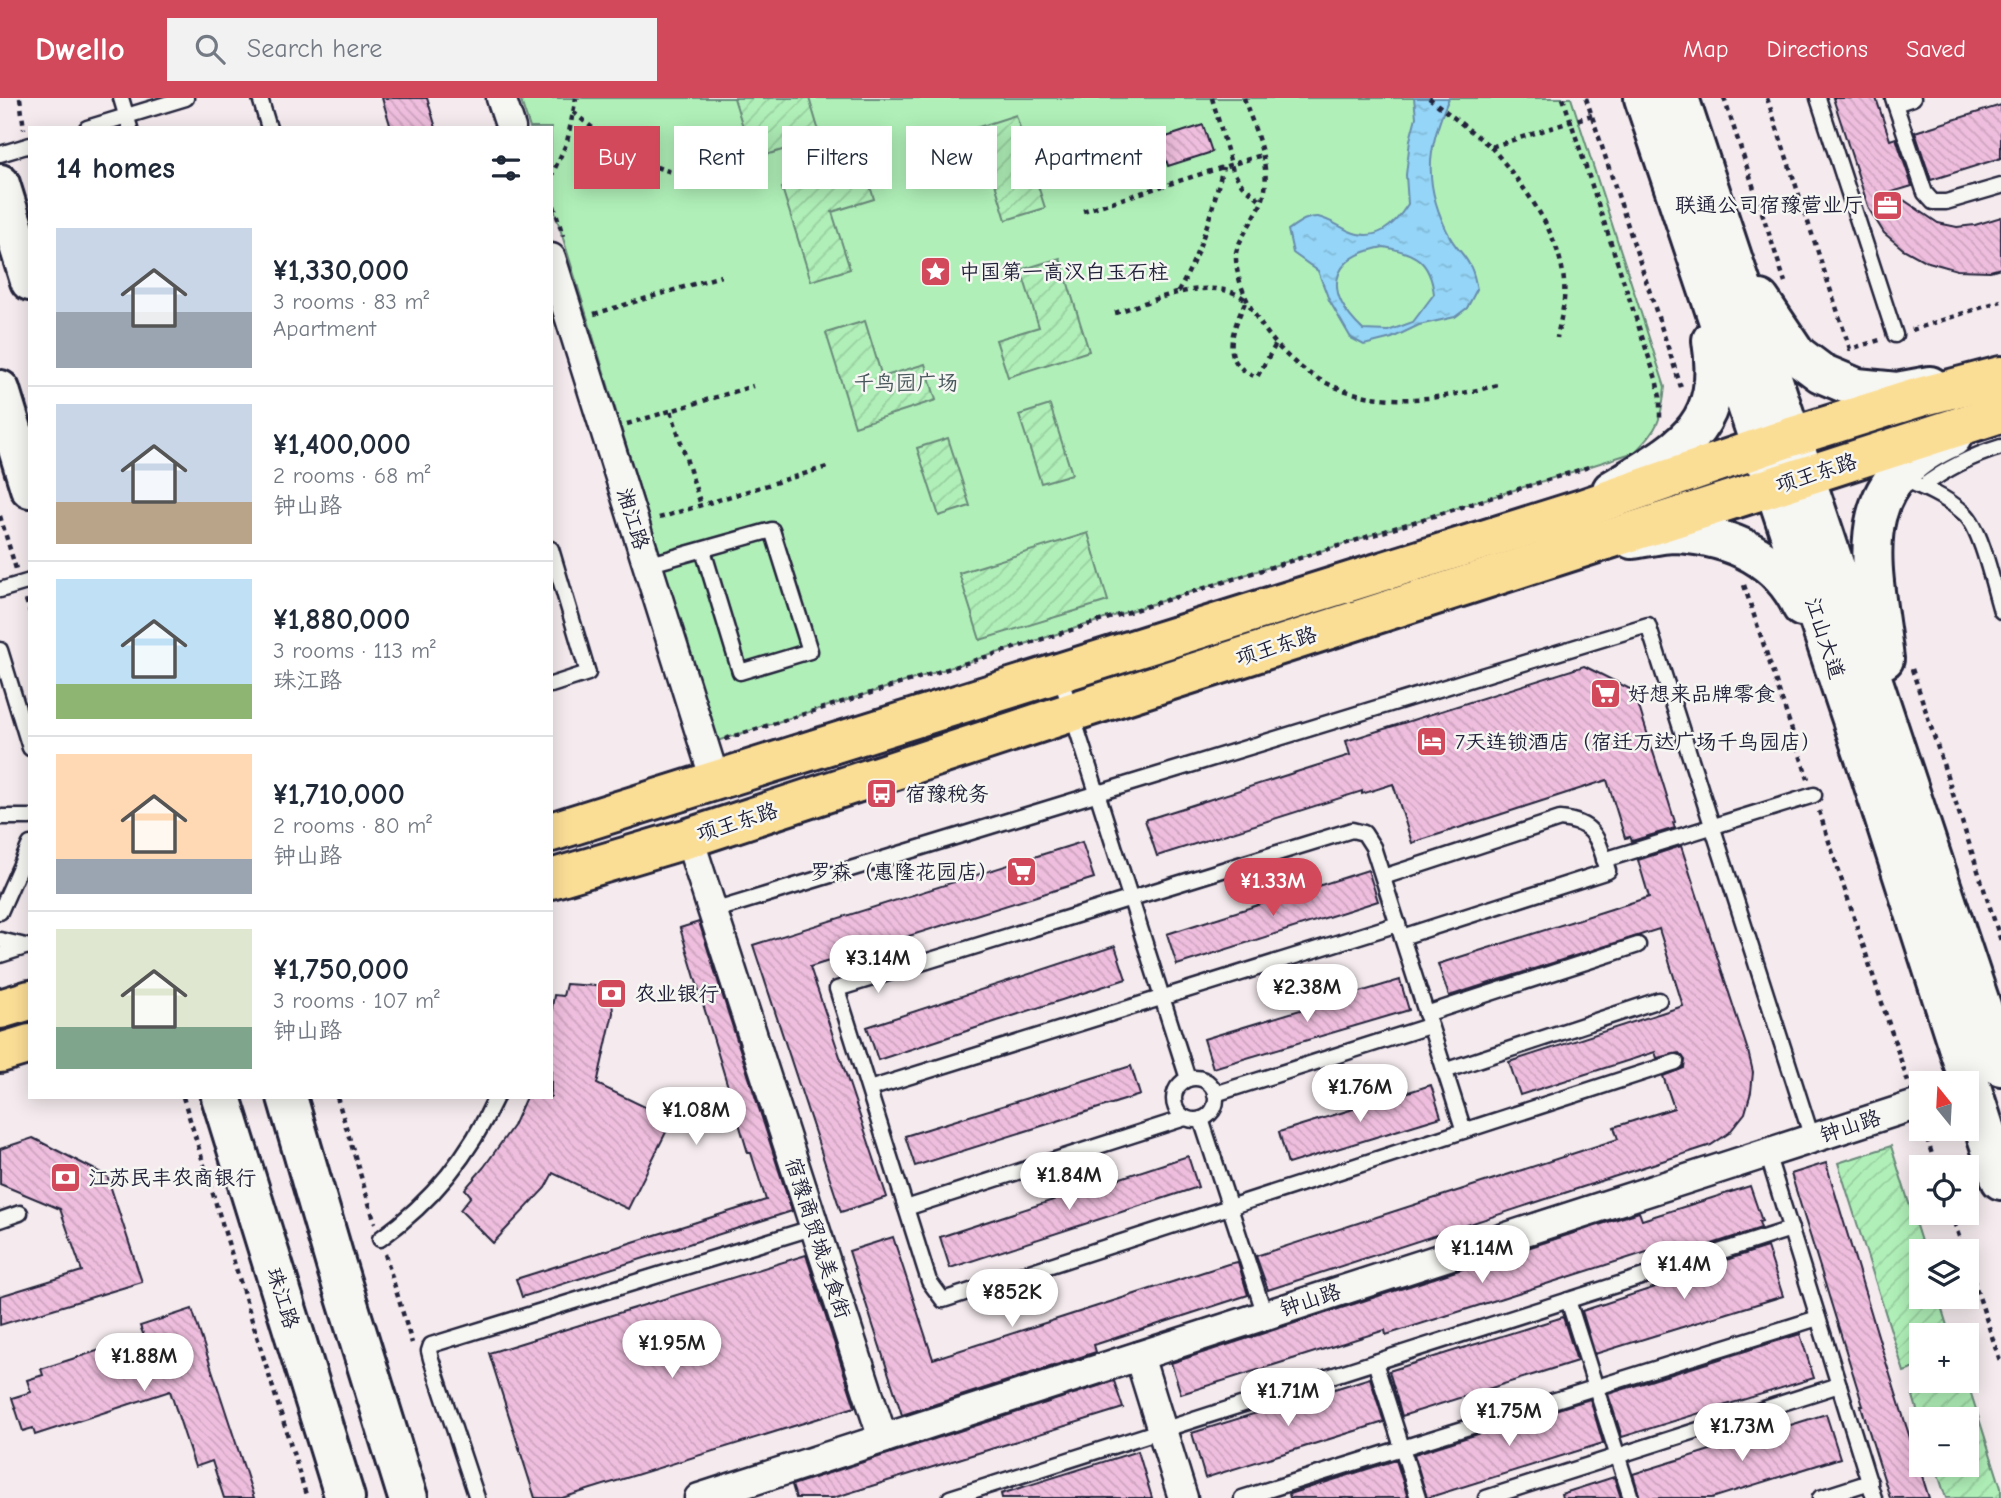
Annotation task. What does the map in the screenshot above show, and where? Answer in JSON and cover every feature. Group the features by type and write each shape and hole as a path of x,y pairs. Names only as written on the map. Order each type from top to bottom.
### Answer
{"main road":[{"name":"江山大道","path":"1644,98 1705,233 1881,755 1985,1079 2001,1180"},
{"name":"江山大道","path":"1679,98 1705,233"},
{"path":"0,184 28,275"},
{"path":"1705,233 1797,355 1821,373 1857,388 1897,392 2001,375"},
{"path":"1584,528 1702,424 1714,387 1715,358 1705,233"},
{"name":"项王东路","path":"553,878 689,838 1072,712 1584,528 1775,442 2001,375"},
{"path":"0,390 28,481"},
{"path":"1881,755 1872,558 1874,520 1885,492 1910,482 1909,462 1939,443 2001,414"},
{"name":"项王东路","path":"553,831 1059,673 1584,528 1790,482 2001,414"},
{"path":"1584,528 1674,533 1715,539 1752,551 1775,568 1797,596 1881,755"},
{"path":"0,1009 28,1001"},
{"path":"0,1053 28,1045"},
{"name":"珠江路","path":"222,1099 345,1498"},
{"path":"288,1099 408,1498"}],"street":[{"path":"501,98 510,126"},
{"name":"湘江路","path":"559,254 571,321 715,780"},
{"name":"宿豫商贸城美食街","path":"689,838 883,1439"},
{"name":"钟山路","path":"699,1498 760,1484 883,1439 1812,1138 1909,1115"},
{"path":"1139,1356 1183,1498"}],"lane":[{"path":"121,98 128,122"},
{"path":"101,126 128,122 186,98"},
{"path":"260,98 268,126"},
{"path":"1818,98 1895,335"},
{"path":"1913,98 1894,101 1925,193 1933,202 1946,202 2001,186"},
{"path":"0,154 28,146"},
{"path":"1910,482 2001,447"},
{"path":"1910,482 1966,515 1978,535 2001,611"},
{"path":"647,565 772,530 810,651 740,672 703,550"},
{"path":"553,556 588,673 553,684"},
{"path":"0,590 28,582"},
{"path":"713,911 1648,625 1812,1138"},
{"path":"0,650 28,741"},
{"path":"1059,673 1188,1079"},
{"path":"1604,860 1814,795"},
{"path":"0,817 28,817"},
{"path":"869,1089 1162,997 1608,871 1598,842 1587,825 1577,820 1560,819 1383,877"},
{"path":"1464,1131 1373,847 1364,833 1352,830 837,989 929,1281 943,1300 1230,1207 1464,1131 1676,1062"},
{"path":"0,912 28,849"},
{"path":"0,872 15,878"},
{"path":"0,940 28,947"},
{"path":"1215,1094 1638,945"},
{"path":"0,955 28,947"},
{"path":"1444,1071 1659,1000"},
{"path":"1188,1079 1208,1082 1215,1094 1214,1108 1201,1119 1191,1120 1179,1114 1174,1101 1177,1087 1188,1079"},
{"path":"380,1240 437,1190 453,1171 495,1099"},
{"path":"906,1208 1185,1118"},
{"path":"1201,1119 1265,1315"},
{"path":"1767,1153 1874,1498"},
{"path":"0,1220 20,1213"},
{"path":"477,1498 431,1359 431,1345 815,1227"},
{"path":"950,1498 1791,1229"},
{"path":"1568,1300 1631,1498"},
{"path":"1242,1498 1818,1318"},
{"path":"1376,1362 1418,1498"},
{"path":"1486,1498 1839,1385"},
{"path":"1819,1498 1870,1482"}],"path":[{"path":"553,173 567,142 576,98"},
{"path":"1212,98 1233,172 1242,185 1262,201"},
{"path":"1244,98 1262,155 1266,178 1262,201 1236,250 1238,270 1247,300 1256,318 1276,344 1320,381 1353,395 1417,399 1472,392 1502,384"},
{"path":"1429,98 1490,147 1518,178 1536,206 1561,267 1564,299 1557,338"},
{"path":"1563,98 1656,379 1661,419 1655,428"},
{"path":"1586,98 1694,432"},
{"path":"573,112 605,138 653,167 674,173"},
{"path":"1490,147 1592,115"},
{"path":"1083,211 1262,155"},
{"path":"1178,293 1194,265 1223,167"},
{"path":"553,210 559,254"},
{"path":"571,321 721,276"},
{"path":"1115,313 1178,293 1224,289 1237,292 1247,300"},
{"path":"1247,300 1231,334 1231,349 1238,363 1248,374 1257,377 1276,344"},
{"path":"605,431 753,386"},
{"path":"671,411 701,505"},
{"path":"717,741 1599,464"},
{"path":"634,525 830,466"},
{"path":"1731,544 1909,1079"},
{"path":"184,1099 307,1498"},
{"path":"338,1099 415,1356"},
{"path":"1979,1297 2001,1364"}],"green space":[{"name":"千鸟园广场","path":"520,98 1571,98 1665,387 1660,416 1654,430 1635,452 717,741 553,206 553,126 529,126"},
{"path":"734,98 809,98 817,126 782,126 782,150 768,154 768,126 743,126"},
{"path":"1016,115 1019,126 1011,126 1011,189 1039,189 1045,208 1006,220 997,189 997,126 982,126"},
{"path":"782,189 871,189 874,199 832,212 850,269 811,281"},
{"path":"1060,258 1089,351 1008,377 996,340 1039,327 1021,270"},
{"path":"865,321 882,377 925,364 936,400 855,426 826,333"},
{"path":"1050,405 1072,474 1041,483 1019,415"},
{"path":"948,438 970,506 939,516 917,448"},
{"path":"1088,533 1108,601 980,640 959,573"},
{"path":"1891,1146 1909,1203 1909,1225 1916,1225 1920,1239 1909,1239 1909,1309 1942,1309 1946,1323 1909,1323 1909,1370 1904,1372 1838,1163"},
{"path":"1922,1393 1971,1393 1975,1407 1916,1407 1913,1396"},
{"path":"1979,1419 2001,1488 2001,1498 1946,1498 1939,1477 1979,1477"}],"water":[{"path":"1414,98 1449,98 1432,151 1432,184 1441,219 1452,241 1471,267 1477,289 1467,308 1455,317 1419,325 1392,338 1364,345 1351,338 1329,300 1318,271 1293,253 1288,230 1302,221 1318,217 1349,231 1368,235 1376,234 1397,219 1408,204 1406,175 1416,117","holes":["1384,247 1405,252 1420,260 1429,274 1434,294 1413,322 1388,331 1363,330 1350,317 1342,303 1337,291 1338,279 1342,268 1351,259"]}],"building":[{"path":"382,98 427,98 435,126 390,126"},
{"path":"1833,98 1876,98 1890,140 1896,138 1912,186 1892,192 1938,223 1957,227 2001,217 2001,268 1990,271 1957,270 1925,261 1903,249 1884,233 1869,209"},
{"path":"2001,105 2001,158 1931,180 1915,132"},
{"path":"1203,125 1212,152 1168,166 1166,137"},
{"path":"1584,666 1634,691 1675,828 1632,841 1630,837 1625,838 1607,780 1412,843 1393,784 1362,794 1362,791 1157,856 1145,820 1350,755 1346,741"},
{"path":"1082,842 1094,878 810,967 887,1197 841,1212 753,945"},
{"path":"1681,846 1753,1072 1745,1113 1729,1133 1711,1145 1268,1290 1256,1256 1618,1139 1614,1127 1674,1108 1663,1076 1684,1068 1685,1060 1679,1053 1657,1058 1655,1052 1520,1095 1509,1062 1683,1006 1659,929 1449,996 1438,964 1649,897 1638,860"},
{"path":"1368,870 1378,901 1177,965 1167,934"},
{"path":"699,922 792,1211 522,1297 516,1279 766,1200 751,1153 748,1153 680,928"},
{"path":"1115,946 1126,979 878,1060 867,1027"},
{"path":"1400,980 1409,1010 1213,1068 1204,1039"},
{"path":"566,984 611,987 613,1013 597,1084 672,1120 628,1209 553,1173 545,1188 493,1243 460,1210 471,1196 465,1189 513,1126 525,1099 553,1099 553,1001 554,995 563,996"},
{"path":"1131,1066 1140,1095 915,1166 905,1136"},
{"path":"1431,1085 1441,1117 1288,1164 1279,1132"},
{"path":"33,1138 107,1176 142,1282 0,1325 0,1296 82,1271 60,1209 0,1184 0,1149"},
{"path":"1188,1156 1198,1187 950,1268 940,1237"},
{"path":"1826,1163 1909,1435 1909,1477 1922,1477 1929,1498 1890,1498 1791,1174"},
{"path":"1750,1186 1762,1221 1759,1222 1761,1228 1657,1262 1653,1250 1386,1335 1385,1330 1181,1394 1171,1363 1639,1212 1642,1220"},
{"path":"893,1237 933,1359 1228,1264 1238,1262 1248,1295 1094,1345 1096,1352 902,1415 849,1251"},
{"path":"1767,1247 1783,1296 1595,1354 1582,1311 1665,1284 1663,1280"},
{"path":"806,1255 855,1407 562,1498 535,1498 489,1353"},
{"path":"192,1309 254,1498 224,1498 212,1461 195,1467 170,1391 35,1435 33,1428 23,1431 12,1398 31,1392 27,1380 43,1375 41,1369 144,1336 140,1326"},
{"path":"1563,1317 1577,1361 1402,1416 1389,1371"},
{"path":"1800,1334 1814,1378 1622,1437 1608,1394"},
{"path":"1370,1378 1384,1422 1205,1478 1192,1433"},
{"path":"1114,1381 1123,1408 833,1498 796,1498 792,1485"},
{"path":"1590,1399 1603,1443 1427,1498 1414,1454"},
{"path":"1826,1414 1840,1458 1712,1498 1640,1498 1633,1474"},
{"path":"1138,1451 1152,1498 1002,1498 1001,1494"},
{"path":"1396,1460 1408,1498 1290,1498 1289,1494"},
{"path":"1614,1477 1621,1498 1562,1498 1561,1494"}],"place":[{"name":"联通公司宿豫营业厅","path":"1887,205"},
{"name":"中国第一高汉白玉石柱","path":"936,272"},
{"name":"好想来品牌零食","path":"1605,694"},
{"name":"7天连锁酒店（宿迁万达广场千鸟园店）","path":"1432,742"},
{"name":"宿豫税务","path":"882,794"},
{"name":"罗森（惠隆花园店）","path":"1022,872"},
{"name":"农业银行","path":"612,994"},
{"name":"江苏民丰农商银行","path":"65,1178"}]}
